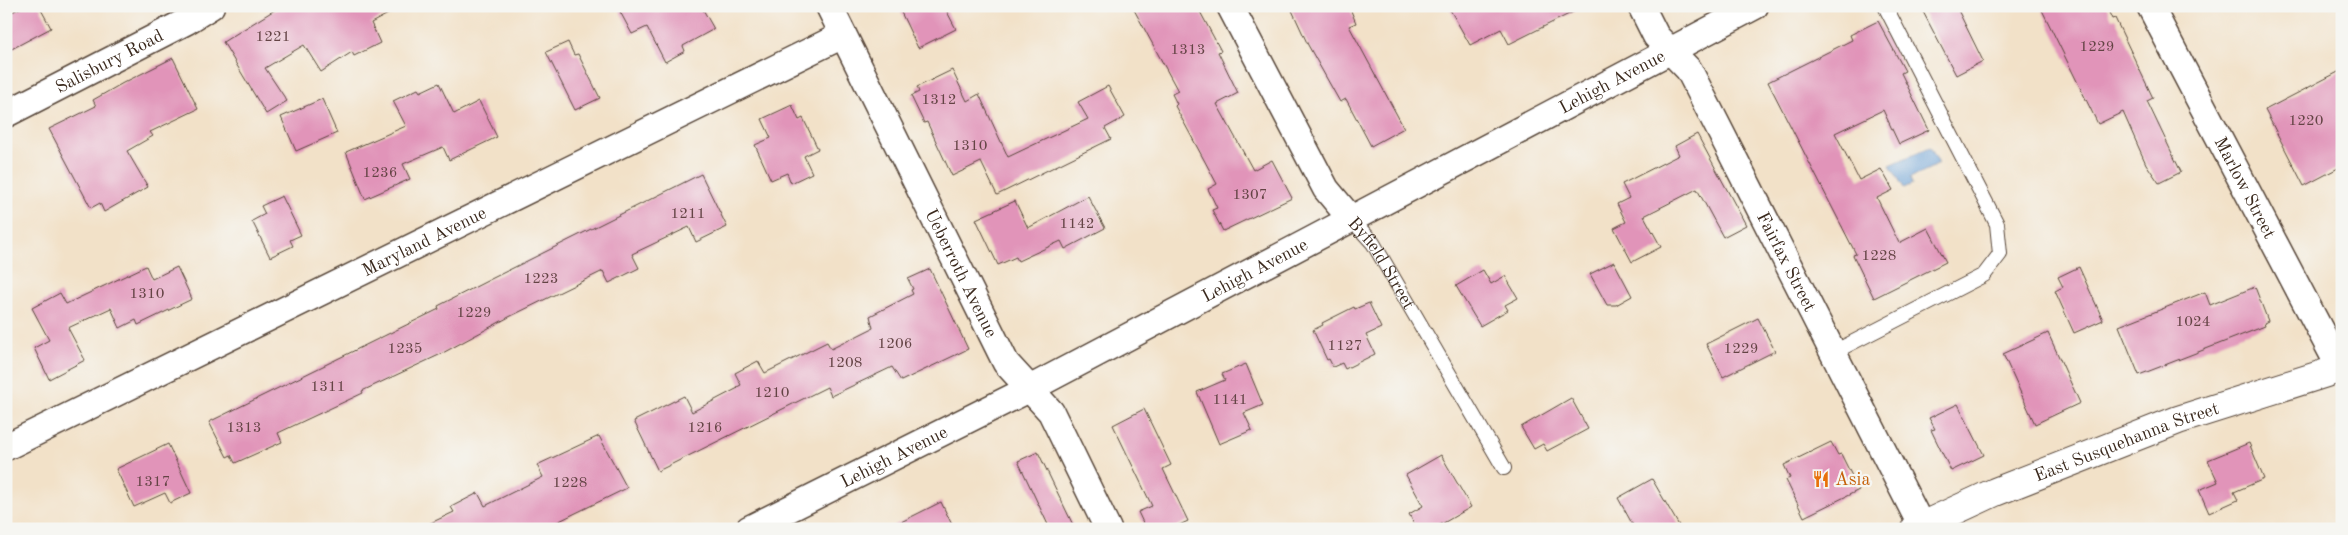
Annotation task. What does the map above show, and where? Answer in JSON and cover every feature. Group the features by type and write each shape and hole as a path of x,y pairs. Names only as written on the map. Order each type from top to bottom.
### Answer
{"main road":[{"name":"East Susquehanna Street","path":"1920,528 1995,492 2178,420 2341,368"}],"street":[{"name":"Salisbury Road","path":"6,114 187,21 210,6"},
{"name":"Ueberroth Avenue","path":"829,6 1006,362 1051,412 1108,529"},
{"name":"Byfield Street","path":"1230,6 1326,190 1351,220"},
{"name":"Fairfax Street","path":"1641,6 1656,36 1690,70 1834,352 1920,528"},
{"name":"Lehigh Avenue","path":"750,529 1031,388 1755,6"},
{"name":"Marlow Street","path":"2150,6 2341,368"},
{"name":"Maryland Avenue","path":"6,446 842,35"}],"lane":[{"path":"1834,352 1984,275 2000,254 1997,224 1885,6"},
{"name":"Byfield Street","path":"1351,220 1373,243 1504,468"}],"water":[{"path":"1930,147 1939,164 1910,178 1912,184 1904,188 1890,165"}],"building":[{"path":"24,6 39,6 51,28 6,52 6,15"},
{"path":"281,6 403,6 371,23 380,43 354,56 352,52 321,72 304,45 265,68 287,101 266,114 223,42"},
{"path":"617,6 701,6 714,29 683,46 685,51 665,62 647,27 632,34"},
{"path":"898,6 944,6 956,29 918,48"},
{"path":"1132,6 1197,6 1221,51 1218,52 1238,93 1217,104 1253,170 1272,160 1292,198 1223,231 1212,210 1217,208 1208,189 1217,184 1175,106 1177,104 1172,94 1178,91"},
{"path":"1290,6 1349,6 1356,23 1349,26 1404,128 1371,146 1346,99 1340,102 1308,45"},
{"path":"1448,6 1585,6 1509,44 1501,29 1470,45"},
{"path":"1920,6 1956,6 1983,61 1956,75"},
{"path":"2040,6 2106,6 2112,19 2115,18 2153,98 2147,101 2181,172 2159,183 2146,164 2123,112 2098,124"},
{"path":"1878,21 1905,71 1901,73 1929,130 1899,144 1883,110 1835,133 1859,180 1881,169 1893,190 1877,198 1899,243 1928,228 1946,262 1874,298 1853,255 1856,254 1768,82 1852,40 1850,35"},
{"path":"568,42 574,55 578,54 600,98 575,110 546,52"},
{"path":"173,58 198,109 150,132 153,136 127,151 148,187 104,212 100,203 91,208 49,129 96,106 93,100"},
{"path":"952,70 967,101 979,94 1008,157 1088,119 1078,102 1108,86 1125,117 1105,128 1111,139 997,195 981,162 952,176 927,122 924,123 911,96 919,92 917,87"},
{"path":"2342,70 2342,166 2304,186 2265,110"},
{"path":"439,83 454,114 479,101 497,137 449,160 443,147 403,164 410,179 365,199 346,152 406,126 393,101 418,89 420,92"},
{"path":"322,99 337,133 296,151 281,117"},
{"path":"792,105 799,120 803,118 818,149 804,156 812,173 791,183 787,173 771,180 755,145 771,138 762,119"},
{"path":"1697,134 1746,225 1723,237 1697,189 1644,216 1661,247 1632,262 1614,228 1626,222 1617,204 1629,198 1622,184 1679,155 1675,146"},
{"path":"701,174 727,227 696,242 689,227 632,254 639,268 609,283 603,271 509,317 439,355 362,391 363,393 278,433 282,442 235,463 231,455 227,457 209,422 439,309 438,306"},
{"path":"282,196 301,235 290,240 293,246 270,257 252,221 265,214 261,206"},
{"path":"1088,196 1105,228 1065,249 1061,241 1018,261 1016,257 998,265 976,219 1015,201 1028,228"},
{"path":"1614,262 1632,296 1616,305 1607,305 1590,274"},
{"path":"146,266 152,279 177,267 192,299 138,325 136,320 120,328 111,308 68,328 85,360 49,379 34,348 49,340 32,308 60,293 66,304"},
{"path":"2079,267 2103,320 2074,333 2055,291 2063,287 2058,277"},
{"path":"930,269 968,349 901,381 892,367 831,396 827,387 658,471 634,421 684,396 692,412 738,388 741,385 735,373 758,361 765,373 827,342 831,349 873,328 870,316 913,294 911,290 913,289 908,279"},
{"path":"1483,270 1491,284 1505,276 1518,298 1505,305 1508,310 1480,326 1456,286"},
{"path":"2255,287 2268,321 2264,323 2265,326 2139,375 2119,326 2205,292 2210,305"},
{"path":"1369,303 1381,328 1366,335 1375,354 1345,369 1342,363 1333,367 1329,359 1327,360 1313,330 1323,325 1322,323 1354,307 1355,309"},
{"path":"1758,318 1775,351 1723,377 1706,344"},
{"path":"2048,333 2080,403 2035,424 2003,354"},
{"path":"1246,364 1263,405 1244,413 1252,430 1219,444 1197,392 1225,380 1222,374"},
{"path":"1571,398 1588,429 1547,451 1543,444 1534,449 1521,427"},
{"path":"1958,404 1984,455 1951,471 1931,430 1935,429 1929,418"},
{"path":"1144,409 1171,465 1163,469 1188,521 1171,529 1146,529 1138,512 1152,506 1113,425"},
{"path":"599,436 627,488 543,529 418,529 454,512 451,507 478,493 485,506 543,477 537,465"},
{"name":"Asia","path":"1831,442 1838,455 1841,454 1859,490 1804,517 1786,480 1790,478 1784,465"},
{"path":"2249,443 2264,479 2234,492 2238,500 2209,513 2199,490 2218,482 2208,460"},
{"path":"168,444 191,493 170,503 165,493 134,507 116,469"},
{"path":"1038,452 1075,529 1050,529 1018,461"},
{"path":"1441,455 1471,507 1433,529 1417,529 1409,514 1423,506 1406,475"},
{"path":"1652,479 1681,529 1635,529 1618,498"},
{"path":"941,502 954,529 887,529"}],"place":[{"name":"Asia","path":"1821,479"}]}
